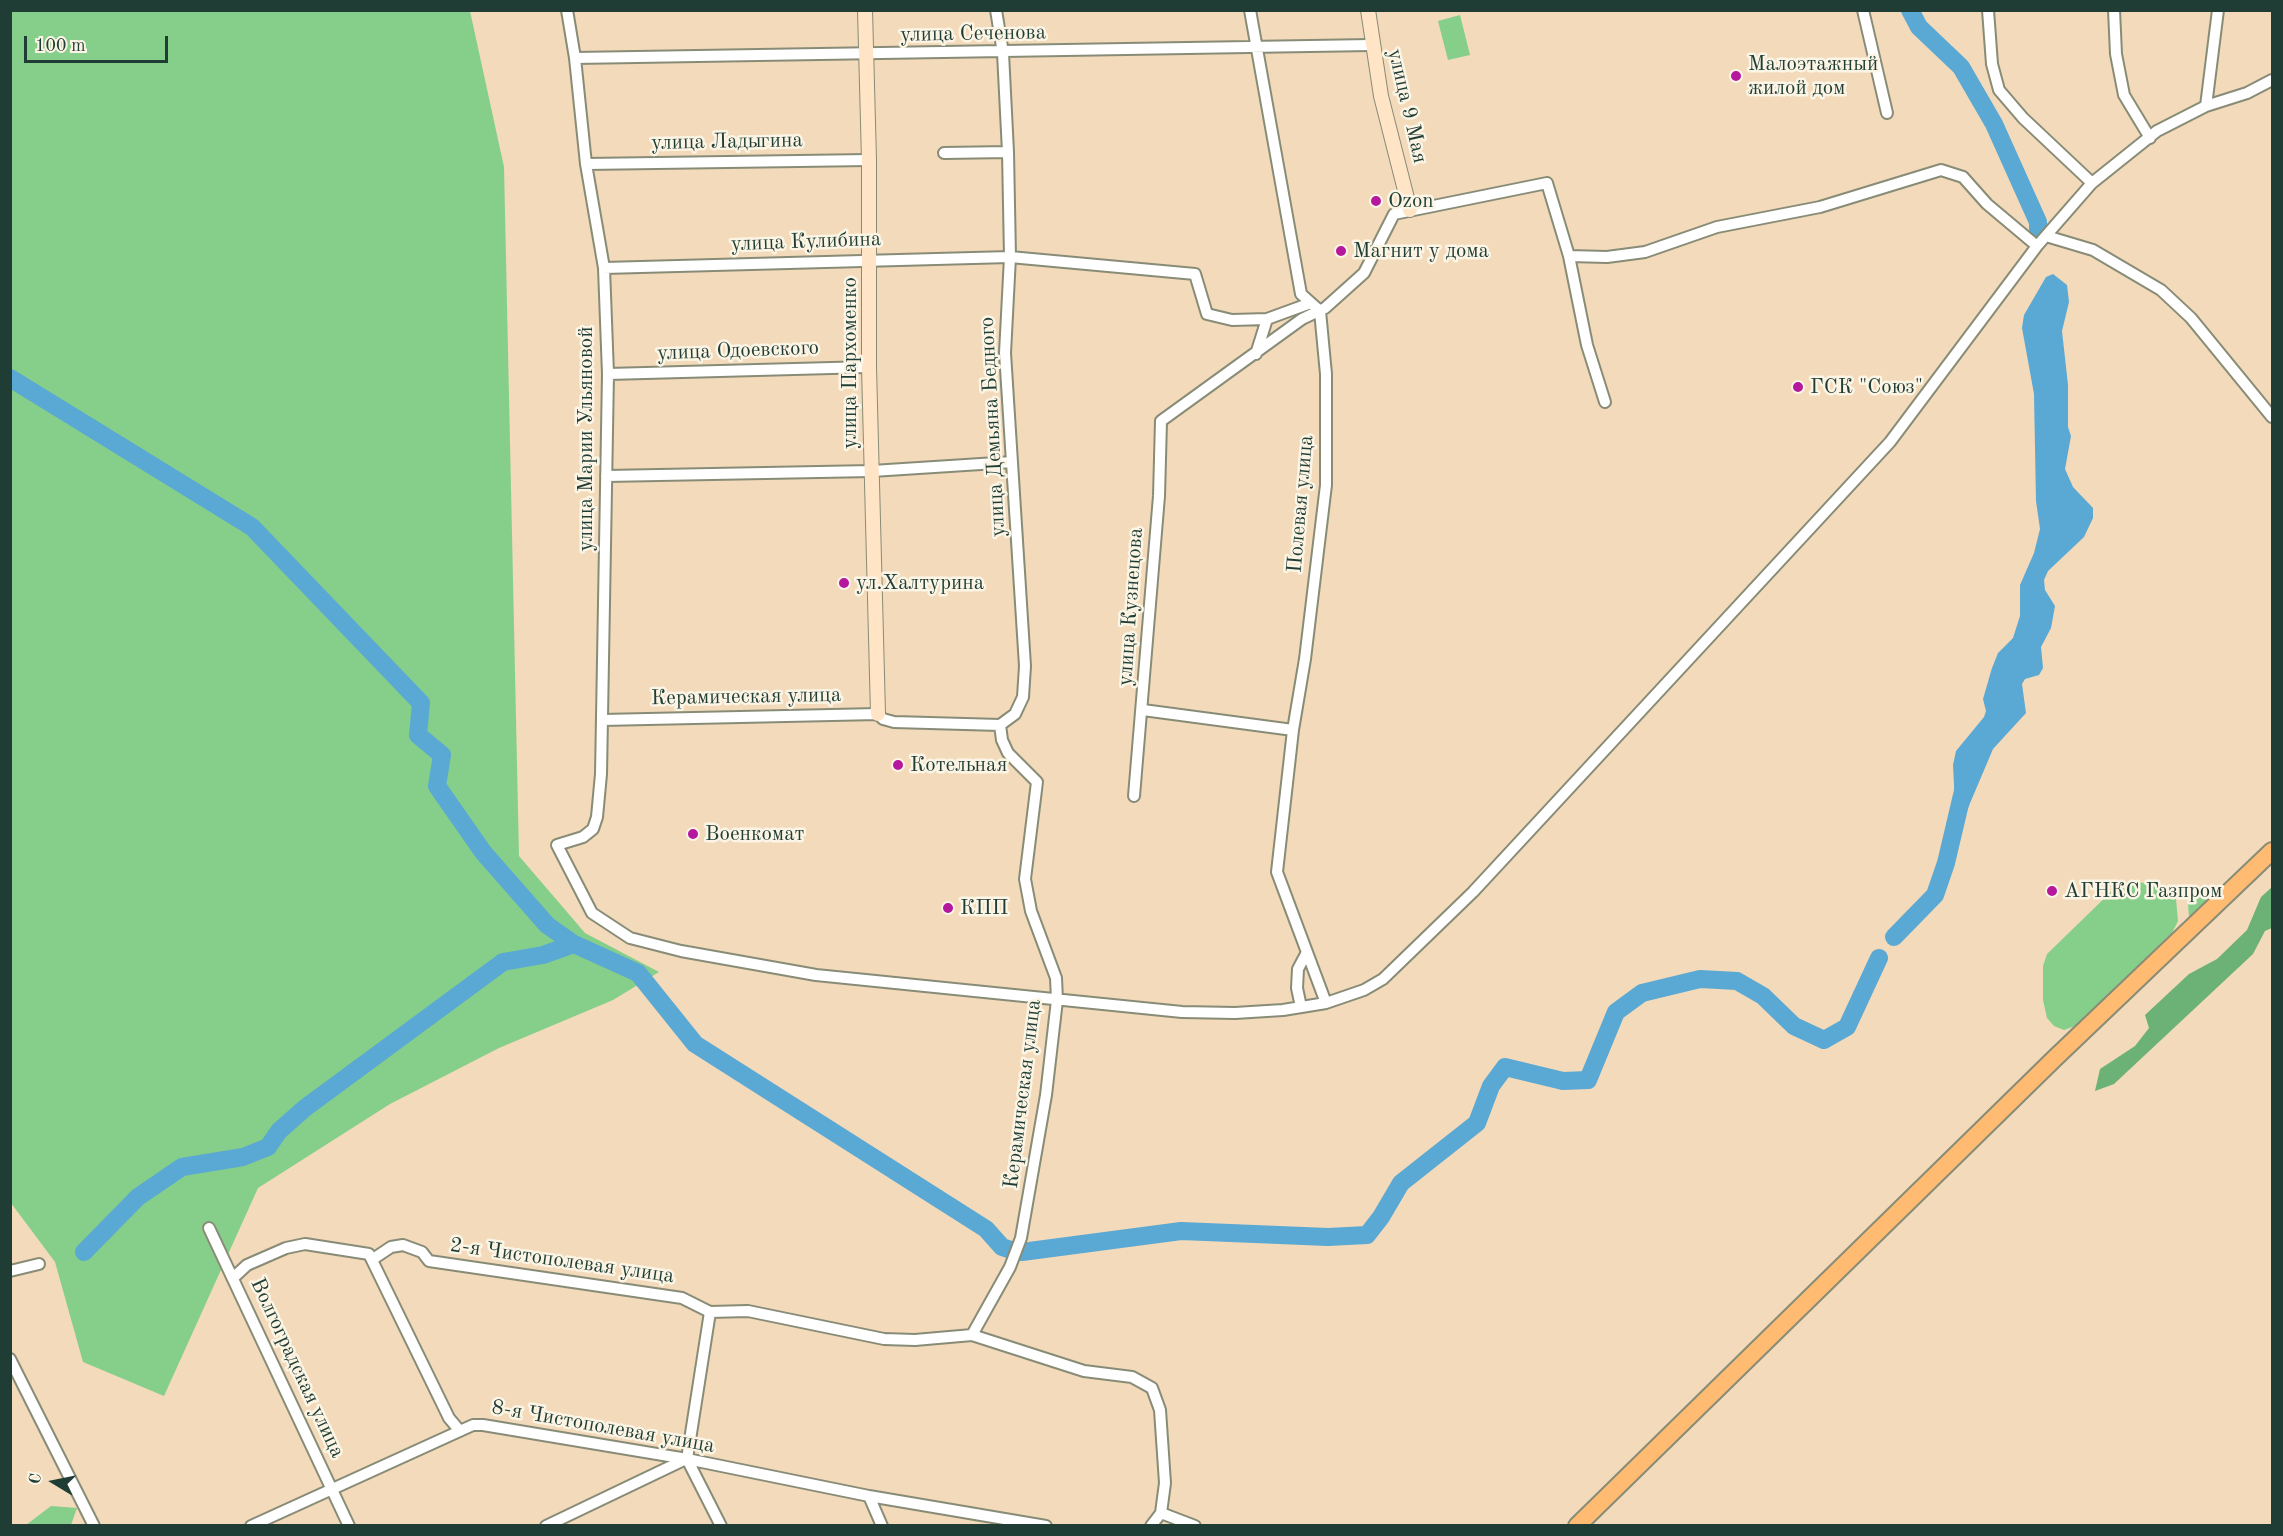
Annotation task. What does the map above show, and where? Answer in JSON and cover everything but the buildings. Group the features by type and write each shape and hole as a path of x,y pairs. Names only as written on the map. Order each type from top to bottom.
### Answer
{"main road":[{"path":"1577,1526 2054,1059 2272,851"}],"street":[{"name":"улица Марии Ульяновой","path":"567,10 575,58 586,164 604,268 608,374 601,774 596,823 583,837 557,845 592,913 630,938 681,951 816,975 1057,1000"},
{"name":"улица Пархоменко","path":"865,10 869,160 869,367 878,714"},
{"name":"улица Демьяна Бедного","path":"996,10 1003,53 1008,152 1010,257 1005,353 1025,683 1023,697 1015,714 1000,725"},
{"path":"1250,10 1301,294 1308,304 1320,311"},
{"name":"улица 9 Мая","path":"1368,10 1371,45 1410,210"},
{"path":"1863,10 1887,113"},
{"path":"1988,10 1992,64 1999,90 2023,118 2092,183"},
{"path":"2114,10 2116,54 2124,95 2150,138"},
{"path":"2206,106 2218,10"},
{"name":"улица Сеченова","path":"575,58 1003,53 1371,45"},
{"path":"1057,1000 1182,1012 1235,1013 1326,1003 1364,990 1383,979 1473,892 1890,442 2037,246 2092,183 2150,138 2206,106 2247,93 2272,80"},
{"path":"944,153 1008,152"},
{"name":"улица Ладыгина","path":"586,164 869,160"},
{"path":"1569,256 1607,257 1645,252 1717,227 1820,207 1941,170 1963,177 1987,204 2037,246"},
{"path":"1256,354 1302,319 1320,311 1364,273 1394,214 1547,183 1569,256 1587,345 1605,402"},
{"path":"2046,236 2093,250 2162,290 2191,318 2272,417"},
{"name":"улица Кулибина","path":"604,268 1010,257 1195,274 1207,314 1232,320 1267,319"},
{"path":"1256,354 1267,319 1308,304"},
{"name":"Полевая улица","path":"1320,311 1326,374 1326,485 1305,659 1293,730 1277,872 1326,1003"},
{"name":"улица Кузнецова","path":"1134,796 1143,711 1159,496 1161,421 1256,354"},
{"name":"улица Одоевского","path":"608,374 869,367"},
{"path":"606,476 872,471 1012,462"},
{"path":"1143,711 1293,730"},
{"name":"Керамическая улица","path":"602,720 878,714 883,719 894,722 1000,725 1002,740 1008,753 1037,782 1024,879 1031,911 1056,978 1057,1000 1046,1095 1021,1238 1010,1268 972,1335"},
{"path":"1301,1007 1297,988 1298,969 1306,954"},
{"name":"Волгоградская улица","path":"209,1228 297,1420 333,1488 349,1526"},
{"path":"233,1278 247,1265 286,1248 305,1244 369,1254 374,1259"},
{"name":"2-я Чистополевая улица","path":"374,1259 391,1247 403,1245 422,1252 429,1262 682,1298 710,1312 748,1311 884,1339 915,1340 972,1335 1084,1371 1132,1377 1152,1388 1160,1410 1165,1483 1161,1513"},
{"name":"8-я Чистополевая улица","path":"374,1259 449,1418 460,1431 473,1425 483,1425 687,1459 869,1496 1046,1526"},
{"path":"10,1271 39,1264"},
{"path":"710,1312 687,1459 721,1526"},
{"path":"10,1359 94,1526"},
{"path":"251,1526 460,1431"},
{"path":"546,1526 687,1459"},
{"path":"869,1496 882,1526"},
{"path":"1151,1526 1161,1513 1195,1526"}],"green space":[{"path":"11,11 470,11 504,167 519,856 585,933 659,972 613,1000 499,1048 390,1104 258,1188 164,1396 83,1362 55,1262 11,1203"},
{"path":"1460,15 1470,55 1448,60 1438,21"},
{"path":"2140,882 2168,891 2176,899 2178,921 2172,933 2075,1026 2064,1030 2054,1026 2047,1018 2043,1000 2043,966 2047,954 2117,886"},
{"path":"2272,887 2272,928 2265,931 2253,954 2114,1084 2095,1091 2100,1069 2135,1046 2149,1028 2145,1015 2189,974 2217,959 2247,930 2261,897"},
{"path":"2187,891 2195,892 2215,892 2189,917"},
{"path":"51,1506 77,1508 71,1525 26,1525"}],"water":[{"path":"2053,274 2067,285 2069,302 2062,331 2068,385 2068,427 2071,436 2065,469 2073,487 2093,508 2093,518 2084,537 2048,571 2044,580 2045,590 2055,606 2051,628 2041,647 2043,668 2039,675 2025,679 2022,684 2026,713 1993,749 1965,815 1959,816 1955,805 1953,765 1956,751 1984,717 1986,711 1983,699 1992,668 1998,653 2013,638 2020,616 2020,585 2034,553 2040,529 2036,501 2034,394 2022,328 2024,315 2046,277"}],"waterway":[{"path":"1910,10 1919,27 1961,67 1994,124 2038,222 2038,230"},
{"path":"10,378 252,527 421,703 418,735 442,755 437,786 483,852 547,925 574,944 638,973 695,1044 986,1229 1002,1247 1011,1250"},
{"path":"1894,937 1935,895 1946,863 1963,791"},
{"path":"84,1252 138,1197 182,1167 243,1157 268,1147 279,1131 305,1108 503,962 543,955 574,944"},
{"path":"1022,1252 1181,1231 1328,1237 1367,1235 1381,1217 1401,1183 1477,1123 1491,1086 1505,1067 1563,1081 1588,1080 1616,1012 1642,993 1700,979 1737,981 1763,996 1794,1026 1824,1040 1847,1027 1879,958"}],"place":[{"name":"Малоэтажный жилой дом","path":"1736,76"},
{"name":"Ozon","path":"1376,201"},
{"name":"Магнит у дома","path":"1341,251"},
{"name":"ГСК \"Союз\"","path":"1798,387"},
{"name":"ул.Халтурина","path":"844,583"},
{"name":"Котельная","path":"898,765"},
{"name":"Военкомат","path":"693,834"},
{"name":"АГНКС Газпром","path":"2052,891"},
{"name":"КПП","path":"948,908"}]}
